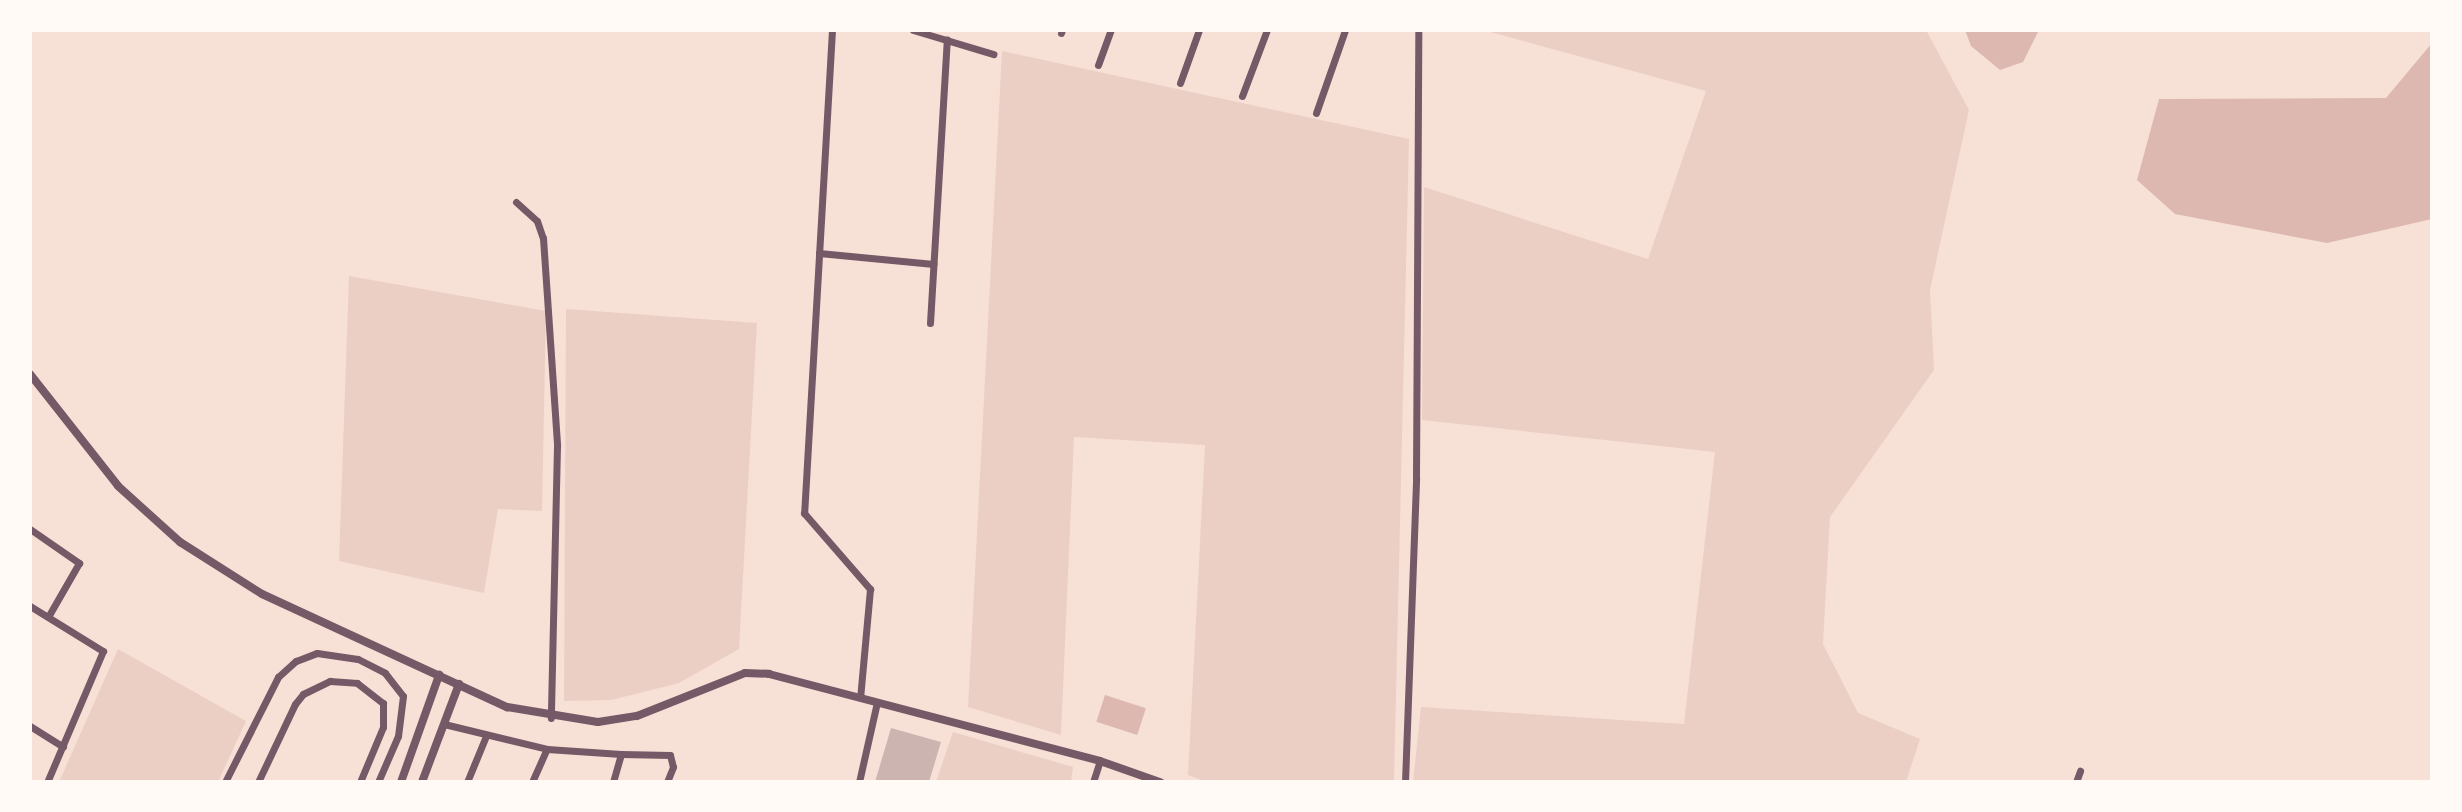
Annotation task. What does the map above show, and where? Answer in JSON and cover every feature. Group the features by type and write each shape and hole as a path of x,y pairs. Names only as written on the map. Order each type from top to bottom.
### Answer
{"street":[{"path":"832,30 804,513 870,589 860,698"},
{"path":"916,30 993,54"},
{"path":"1098,65 1111,30"},
{"path":"1180,83 1199,30"},
{"path":"1242,96 1267,30"},
{"path":"1316,113 1345,30"},
{"path":"1405,782 1416,478 1418,30"},
{"path":"930,323 947,40"},
{"path":"516,202 537,221 543,238 557,446 551,718"},
{"path":"819,253 933,264"},
{"path":"30,374 118,486 180,542 262,594 507,707 551,718 598,722 637,716 745,673 877,702 1100,761 1160,782"},
{"path":"30,529 79,563 48,617"},
{"path":"30,606 103,651 47,782"},
{"path":"225,782 278,677 296,661 317,653 358,659 385,673 403,696 398,736 378,782"},
{"path":"401,782 439,675"},
{"path":"258,782 295,704 303,694 330,681 357,683 383,703 383,727 360,782"},
{"path":"422,782 459,684"},
{"path":"859,782 877,702"},
{"path":"444,724 547,749 670,755 673,767 667,782"},
{"path":"30,726 63,747"},
{"path":"467,782 486,736"},
{"path":"532,782 547,749"},
{"path":"613,782 621,754"},
{"path":"1093,782 1100,761"},
{"path":"2076,782 2080,771"}],"shaded area":[{"path":"1483,30 1926,30 1969,110 1930,290 1934,370 1830,517 1823,644 1858,713 1920,739 1906,782 1413,782 1421,707 1684,724 1715,452 1422,420 1424,187 1648,259 1706,91"},
{"path":"1965,30 2039,30 2023,62 2000,70 1971,46"},
{"path":"2432,43 2432,219 2327,243 2175,214 2137,180 2159,99 2386,98"},
{"path":"1002,51 1409,139 1394,782 1206,782 1188,775 1205,445 1074,437 1061,735 968,707"},
{"path":"349,276 546,311 542,511 498,509 484,593 339,561"},
{"path":"566,309 757,323 739,649 679,683 611,700 564,701"},
{"path":"118,649 246,721 218,782 59,782"},
{"path":"1105,695 1146,708 1137,735 1096,722"},
{"path":"953,732 1073,767 1071,782 936,782"}],"building":[{"path":"891,728 941,742 929,782 875,782"}]}
